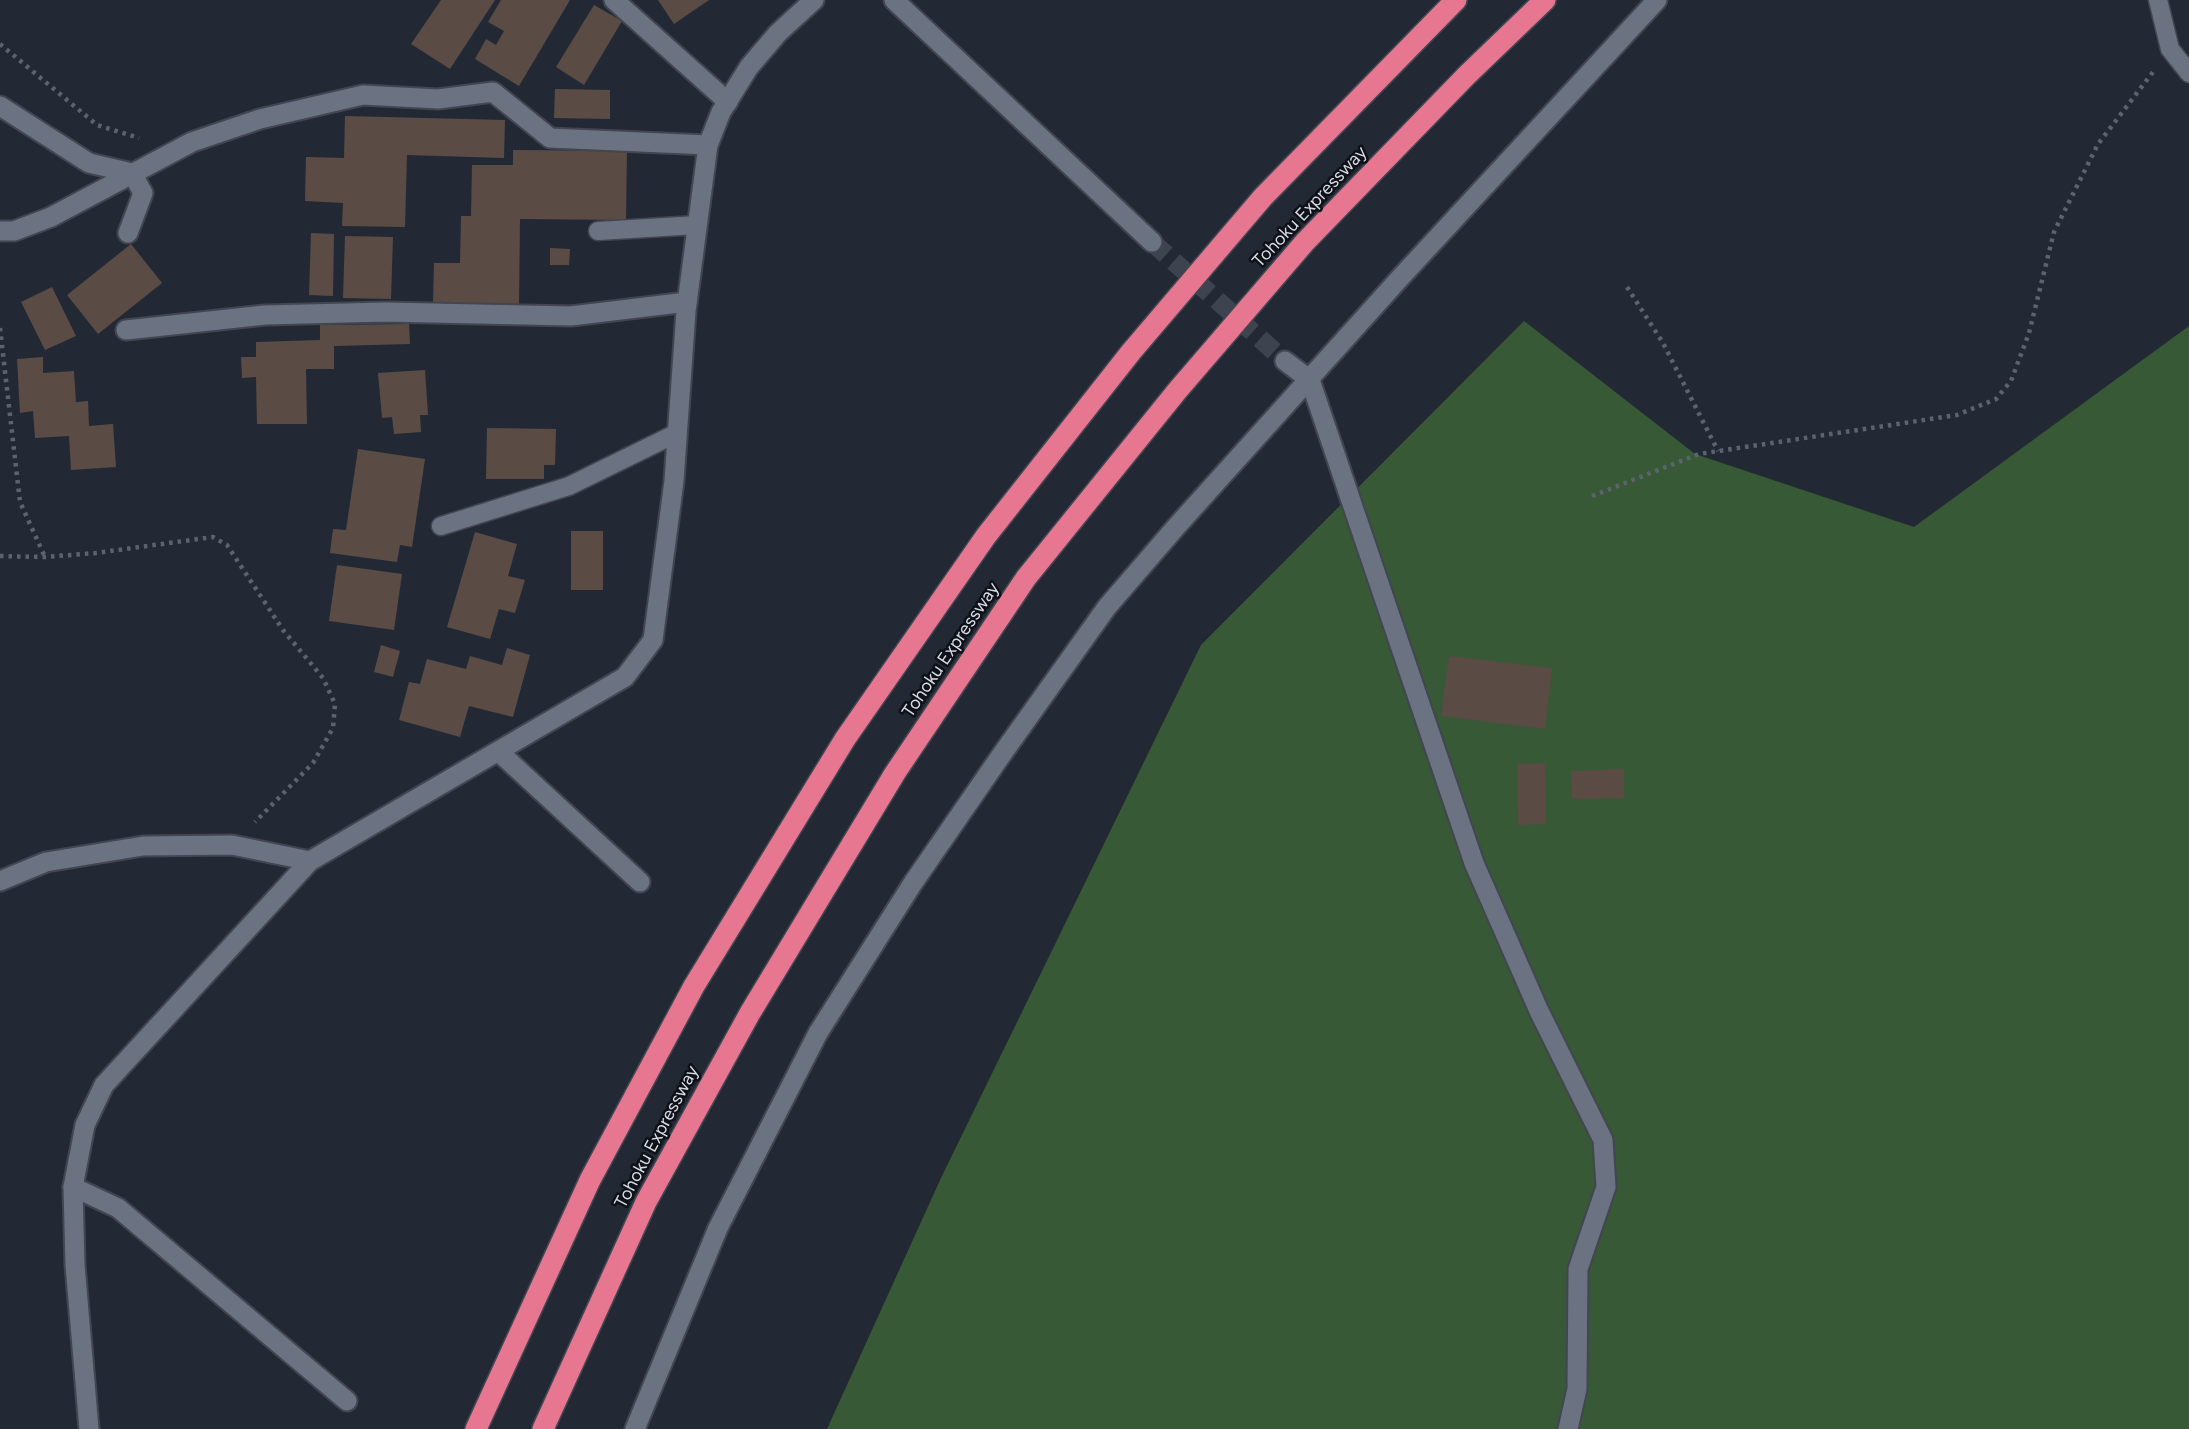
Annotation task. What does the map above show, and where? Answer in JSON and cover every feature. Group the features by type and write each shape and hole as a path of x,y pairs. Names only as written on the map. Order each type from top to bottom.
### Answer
{"highway":[{"name":"Tohoku Expressway","path":"477,1429 610,1144 694,986 845,739 986,536 1131,352 1263,197 1456,0"},
{"name":"Tohoku Expressway","path":"543,1429 646,1202 750,1013 895,774 1027,578 1177,391 1305,242 1467,75 1545,0"}],"street":[{"path":"614,0 728,102"},
{"path":"89,1429 75,1265 73,1187 85,1125 104,1086 310,861 625,677 653,640 665,566 687,302 708,145 728,102 749,67 778,33 814,0"},
{"path":"894,0 1152,242"},
{"path":"635,1429 718,1228 818,1033 913,883 1107,607 1657,0"},
{"path":"0,231 14,231 51,216 178,150 260,119 363,95 438,99 493,92 550,138 708,145"},
{"path":"0,106 9,119 89,163 132,173 143,193 128,233"},
{"path":"126,330 265,315 385,312 571,316 687,302"},
{"path":"1285,361 1310,380 1474,863 1539,1011 1603,1140 1606,1187 1578,1269 1577,1389 1568,1429"},
{"path":"499,752 640,882"},
{"path":"0,881 46,862 143,846 232,845 310,861"},
{"path":"73,1187 118,1208 347,1401"}],"lane":[{"path":"2158,0 2171,49 2189,73"},
{"path":"598,231 697,225"},
{"path":"441,526 569,486 677,433"}],"path":[{"path":"0,44 97,125 178,150"},
{"path":"1592,496 1699,454 1956,415 1996,399 2011,381 2029,333 2054,232 2098,144 2171,49"},
{"path":"1627,287 1663,343 1718,451"},
{"path":"0,328 20,502 45,557"},
{"path":"0,556 45,557 213,537 227,545 283,630 323,678 335,704 333,729 313,763 232,845"}],"green space":[{"path":"1524,321 1695,454 1914,527 2189,326 2189,1429 827,1429 941,1178 1201,645"}],"building":[{"path":"441,0 495,0 450,69 411,44"},
{"path":"501,0 570,0 519,86 475,59 486,39 496,45 504,31 488,22"},
{"path":"658,0 709,0 674,24"},
{"path":"594,5 622,21 584,85 556,67"},
{"path":"555,89 610,90 610,119 554,118"},
{"path":"345,116 505,120 504,158 407,155 405,227 342,226 343,203 305,201 306,157 344,158"},
{"path":"513,150 627,151 626,220 520,219 519,304 433,303 434,263 460,263 461,216 471,216 472,165 513,165"},
{"path":"311,233 334,234 333,296 309,295"},
{"path":"345,236 393,237 391,299 343,298"},
{"path":"131,244 162,283 98,334 67,295"},
{"path":"550,248 570,249 569,265 550,265"},
{"path":"52,287 76,336 45,350 21,302"},
{"path":"409,324 410,344 334,346 334,369 306,369 307,424 257,424 256,377 242,378 241,357 256,357 256,342 320,340 320,325"},
{"path":"43,357 43,373 74,371 76,402 88,401 89,426 113,424 116,467 71,470 69,436 35,438 33,411 20,413 17,359"},
{"path":"425,370 428,415 420,415 421,432 394,434 392,417 382,418 378,373"},
{"path":"487,428 556,429 555,465 544,465 544,479 486,479"},
{"path":"358,449 425,459 412,547 400,545 397,562 330,553 333,529 346,530"},
{"path":"571,531 603,531 603,590 571,590"},
{"path":"475,532 517,544 508,576 525,580 515,613 499,609 490,639 447,627"},
{"path":"337,565 402,574 394,630 329,621"},
{"path":"381,645 400,651 393,677 374,672"},
{"path":"507,648 530,655 513,717 469,706 460,737 399,720 409,682 420,684 427,659 466,669 470,656 502,665"},
{"path":"1449,656 1552,668 1545,729 1441,716"},
{"path":"1545,763 1546,824 1518,825 1517,764"},
{"path":"1624,769 1624,798 1572,799 1571,771"}],"tunnel":[{"path":"1152,242 1285,361"}]}
